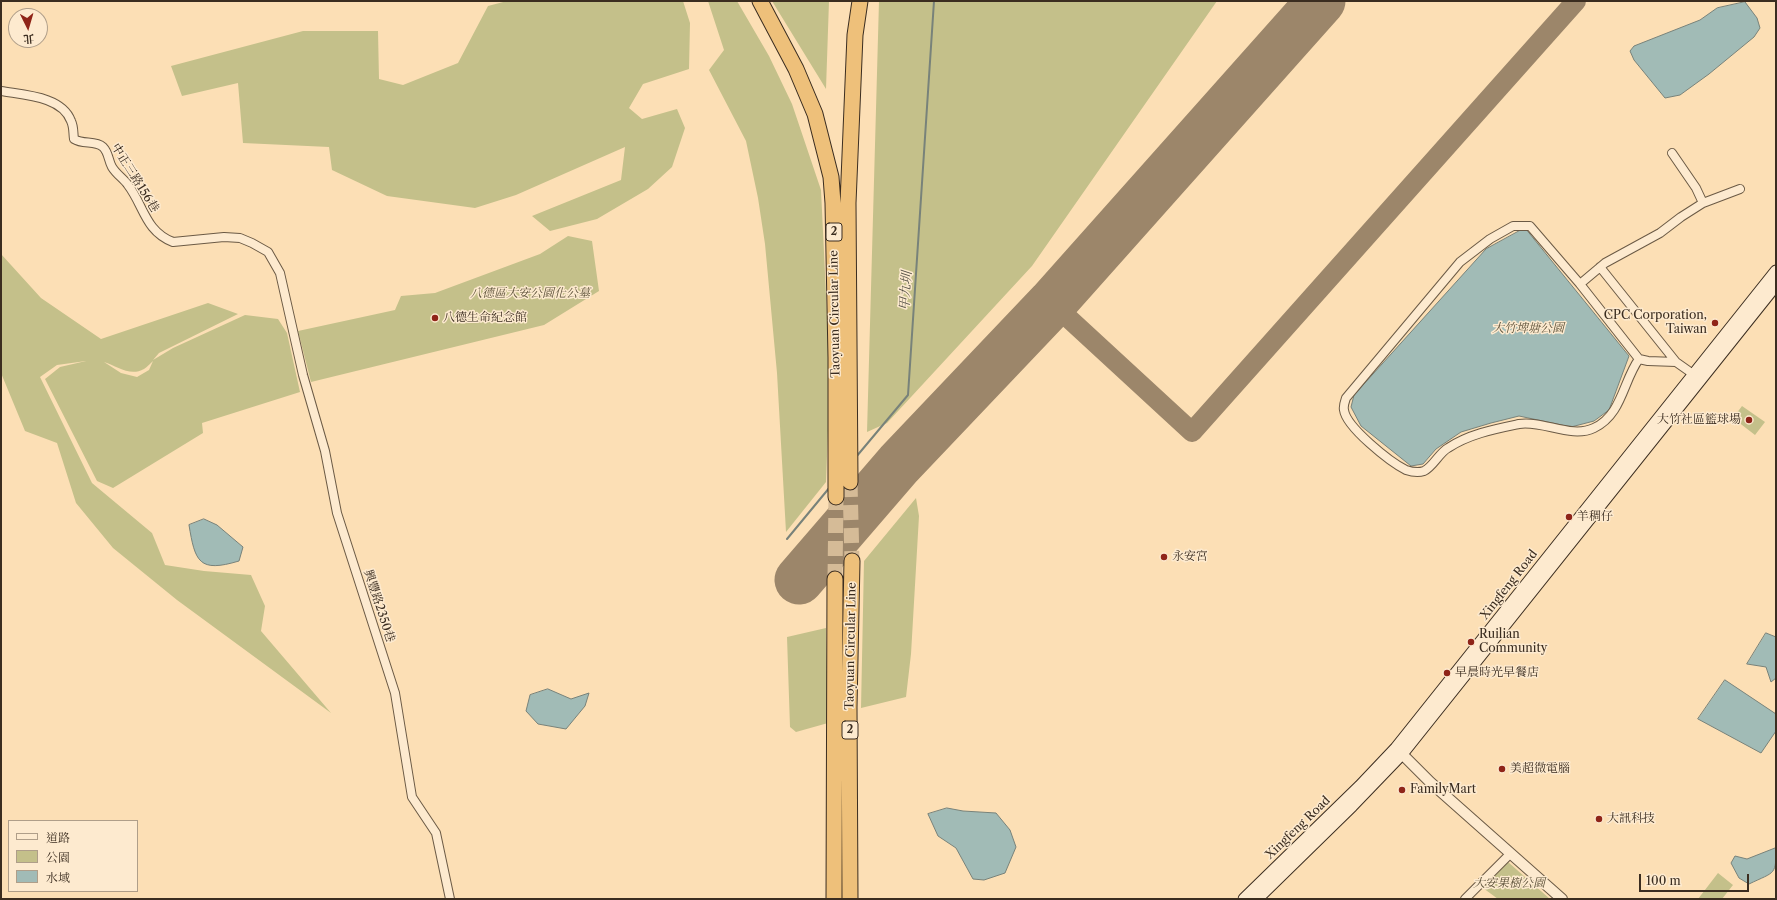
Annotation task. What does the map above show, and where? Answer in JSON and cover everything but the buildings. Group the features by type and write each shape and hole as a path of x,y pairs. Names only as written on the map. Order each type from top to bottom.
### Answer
{"highway":[{"name":"Taoyuan Circular Line","path":"760,1 796,69 815,114 831,176 843,478 848,203 855,35"},
{"path":"853,1 855,35"},
{"path":"855,35 860,1"},
{"name":"Taoyuan Circular Line","path":"850,899 852,561"},
{"name":"Taoyuan Circular Line","path":"834,899 836,579"}],"main road":[{"name":"Xingfeng Road","path":"1244,899 1360,786 1399,751 1776,270"},
{"name":"Xingfeng Road","path":"1257,899 1352,806 1399,751 1776,285"}],"street":[{"name":"中正三路156巷","path":"1,92 37,97 57,105 66,112 71,119 74,128 74,139 78,142 99,144 103,147 108,154 112,167 129,186 143,215 155,231 165,239 173,242 224,237 240,238 268,252 280,273 289,316"},
{"path":"1672,153 1696,188 1703,203"},
{"path":"1580,284 1600,267 1660,233 1703,203 1740,189"},
{"path":"1639,359 1633,368 1631,376 1618,404 1606,421 1593,429 1581,432 1521,424 1474,434 1447,449 1425,470 1415,472 1407,470 1364,438 1353,426 1344,410 1346,398 1460,262 1490,239 1513,226 1530,226 1580,284 1639,359 1648,362 1676,362"},
{"path":"1600,267 1676,362 1693,374"},
{"name":"興豐路2350巷","path":"289,316 303,375 325,451 337,513 395,693 412,797 436,833 450,899"},
{"path":"1399,751 1430,782 1562,899"},
{"path":"1465,899 1510,854"}],"green space":[{"path":"507,1 683,1 690,23 689,69 643,84 629,108 642,119 677,109 685,128 672,167 648,189 597,219 550,231 532,216 621,180 625,147 516,195 475,208 387,196 332,170 329,147 243,143 238,83 182,96 171,66 303,31 378,31 379,79 403,85 458,63 488,6"},
{"path":"708,1 737,1 769,56 792,104 821,190 830,378 826,482 786,532 777,373 765,244 758,198 746,141 709,70 724,50"},
{"path":"772,1 829,1 826,89"},
{"path":"879,1 1217,1 1032,266 887,423 867,432"},
{"name":"八德區大安公園化公墓","path":"568,236 592,241 599,291 544,325 311,382 298,331 395,310 401,296 435,293 540,254"},
{"path":"1,254 41,298 101,339 208,303 238,314 159,353 153,360 173,348 245,315 278,319 287,333 300,392 202,423 203,433 113,488 97,481 45,379 60,367 86,361 57,365 40,377 92,483 152,533 165,565 204,571 251,575 265,606 261,631 331,713 177,600 113,548 76,503 57,443 25,431 1,373","holes":["153,361 149,370 137,377 121,373 104,362 124,370 134,372 144,369"]},
{"name":"大竹社區籃球場","path":"1742,406 1765,422 1755,435 1733,418"},
{"path":"916,498 919,516 911,654 906,697 861,708 864,561"},
{"path":"826,628 828,723 796,732 790,727 787,637"},
{"name":"大安果樹公園","path":"1508,862 1550,899 1498,899 1483,888"},
{"path":"1718,873 1733,885 1722,899 1698,899"}],"water":[{"path":"1745,2 1757,18 1760,28 1754,37 1709,74 1680,95 1665,98 1634,60 1630,51 1634,46 1700,20 1717,8"},
{"name":"大竹埤塘公園","path":"1525,228 1629,356 1609,410 1594,421 1571,427 1519,416 1491,423 1461,432 1436,449 1423,464 1411,466 1361,426 1351,407 1354,395 1486,249"},
{"path":"204,519 217,525 243,547 239,561 215,566 207,565 201,561 194,548 189,525"},
{"path":"1766,633 1776,637 1776,678 1771,682 1766,667 1747,664"},
{"path":"1725,680 1776,714 1776,731 1761,753 1698,719"},
{"path":"548,689 571,699 589,693 585,706 566,729 538,724 526,711 530,695"},
{"path":"947,808 963,811 996,813 1010,830 1016,847 1005,873 984,880 973,879 956,848 938,836 928,814"},
{"path":"1776,846 1776,863 1773,871 1749,884 1739,878 1731,863 1735,856 1747,859 1775,848"}],"waterway":[{"name":"甲九圳","path":"856,457 908,395 934,1"},
{"name":"甲九圳","path":"787,539 830,487"}],"taxiway":[{"path":"1052,303 1192,432 1576,1"}],"runway":[{"path":"799,580 899,464 1052,303 1321,1"}],"tunnel":[{"path":"850,482 852,561"},
{"path":"835,579 836,497"}],"place":[{"name":"八德生命紀念館","path":"435,318"},
{"name":"CPC Corporation, Taiwan","path":"1715,323"},
{"name":"大竹社區籃球場","path":"1749,420"},
{"name":"羊稠仔","path":"1569,517"},
{"name":"永安宮","path":"1164,557"},
{"name":"Ruilian Community","path":"1471,642"},
{"name":"早晨時光早餐店","path":"1447,673"},
{"name":"美超微電腦","path":"1502,769"},
{"name":"FamilyMart","path":"1402,790"},
{"name":"大訊科技","path":"1599,819"}]}
